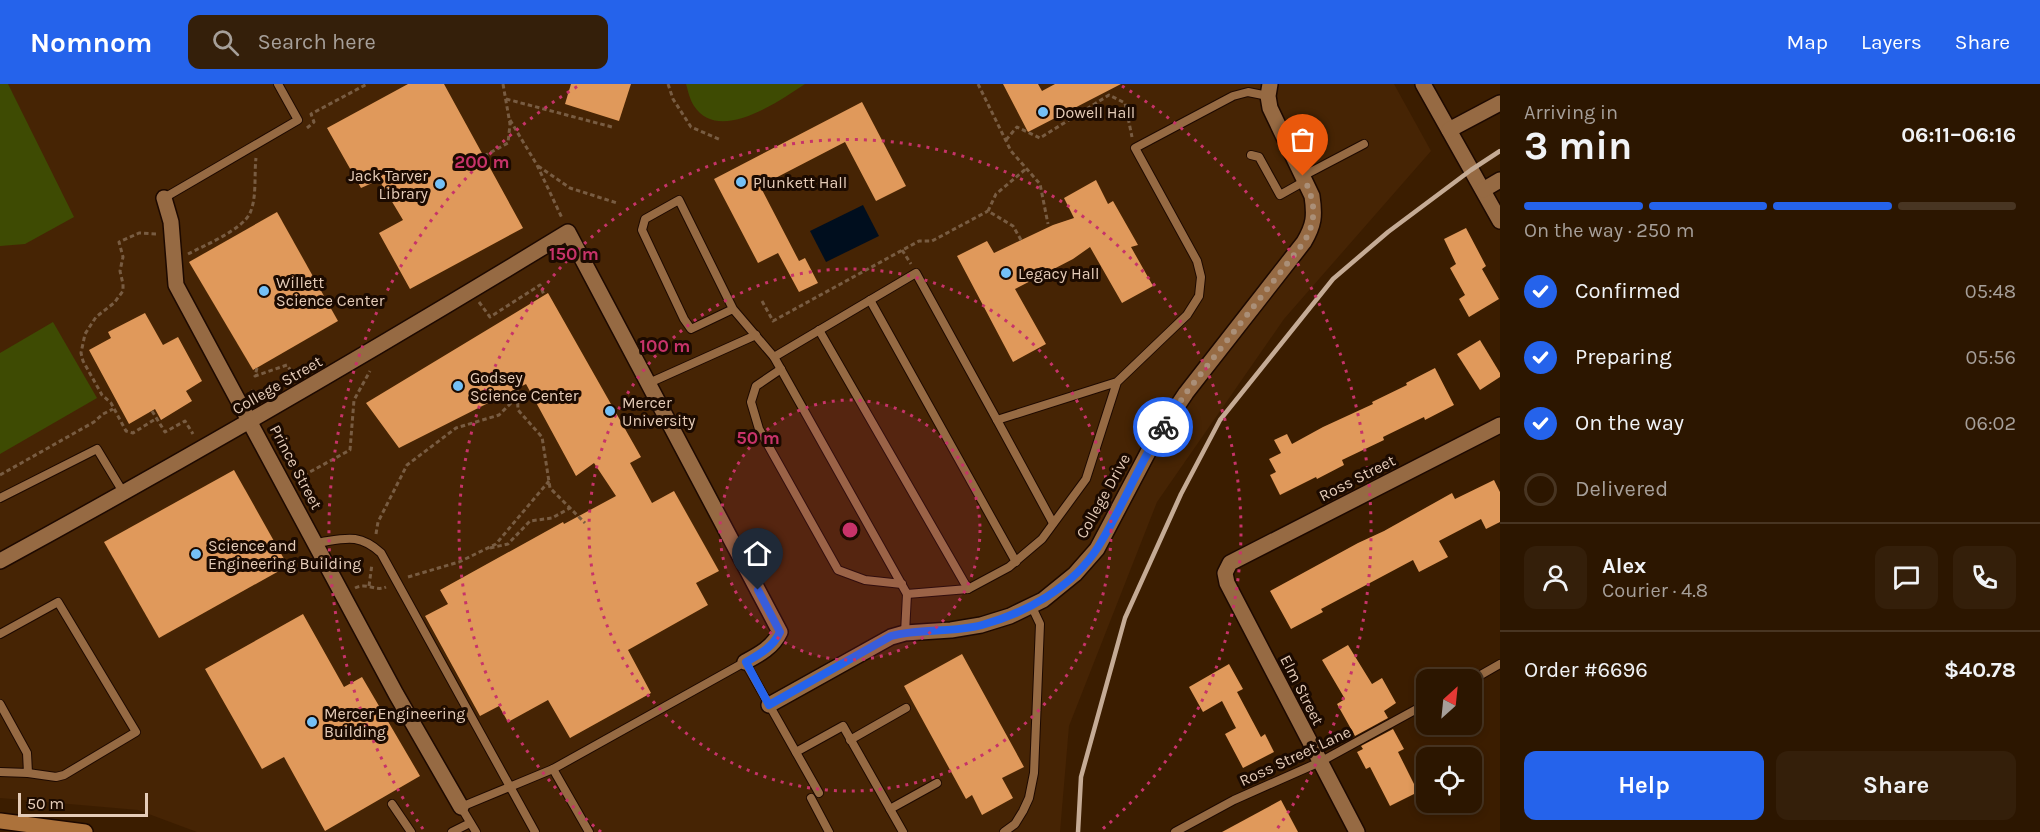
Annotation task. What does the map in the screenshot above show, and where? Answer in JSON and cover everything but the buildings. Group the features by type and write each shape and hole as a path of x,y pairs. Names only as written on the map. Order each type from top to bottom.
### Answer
{"street":[{"path":"1423,84 1500,221"},
{"name":"College Drive","path":"769,705 891,636 981,625 1010,616 1043,600 1075,574 1097,549 1154,441 1186,393 1304,242 1312,228 1314,212 1312,196 1275,121 1269,90"},
{"path":"1449,130 1500,103"},
{"path":"1483,190 1500,180"},
{"name":"Prince Street","path":"164,198 171,222 176,285 396,694 461,807"},
{"path":"568,232 780,632 768,649 746,662"},
{"name":"College Street","path":"0,561 304,390 568,232"},
{"name":"Ross Street","path":"1230,562 1500,425"},
{"name":"Elm Street","path":"1230,562 1225,573 1227,583 1357,832"},
{"path":"0,821 85,832"}],"lane":[{"path":"164,198 298,120 278,84"},
{"path":"998,420 1118,382 1187,315 1198,296 1201,277 1197,261 1136,148 1233,96 1269,90"},
{"path":"1251,155 1259,157 1280,195 1364,144"},
{"path":"733,309 691,329 684,319 642,230 645,219 679,200 733,309 774,357 908,594 905,633"},
{"path":"774,357 916,273 1053,523"},
{"path":"870,300 1016,562"},
{"path":"819,330 968,589"},
{"path":"649,383 756,335"},
{"path":"781,369 756,386 751,402 759,429 781,469 838,570 865,580 902,584"},
{"path":"908,594 968,589 1009,567 1042,539 1086,478 1118,382"},
{"path":"0,498 97,448 123,492"},
{"path":"316,543 353,537 363,540 381,553 535,832"},
{"path":"0,634 57,602 136,732 64,775 56,777 0,772"},
{"path":"1004,832 1015,824 1023,811 1029,798 1034,773 1040,624 1031,605"},
{"path":"476,832 461,807 554,769 746,662 819,793"},
{"path":"1482,674 1500,664"},
{"path":"0,704 27,753 28,774"},
{"path":"850,740 906,708"},
{"name":"Ross Street Lane","path":"1175,832 1233,800 1320,762 1416,709"},
{"path":"796,752 843,726 903,832"},
{"path":"554,769 589,832"},
{"path":"891,809 937,783"},
{"path":"811,798 828,832"},
{"path":"392,804 411,832"},
{"path":"452,832 470,823"}],"path":[{"path":"305,129 314,122 310,114 367,84"},
{"path":"484,156 508,144 510,120 503,84"},
{"path":"668,84 673,99 691,127 722,140"},
{"path":"978,84 1011,152 1040,184 1048,224"},
{"path":"1006,140 1017,127 1040,138 1109,95 1125,104 1136,148"},
{"path":"506,99 612,127"},
{"path":"510,120 537,165 568,232"},
{"path":"187,245 186,255 244,222 252,207 256,155"},
{"path":"537,165 570,188 617,202"},
{"path":"762,301 773,321 919,241 932,242 988,211 996,194 1026,168"},
{"path":"988,211 1013,226 1022,240"},
{"path":"157,418 129,433 111,403 102,395 81,353 85,334 96,317 114,303 123,291 120,271 123,256 119,242 139,233 161,232"},
{"path":"471,291 490,317 540,285 544,295"},
{"path":"257,368 255,376 287,365 304,390"},
{"path":"285,486 350,450 354,400 372,367"},
{"path":"518,388 518,410 542,436 550,488 585,523"},
{"path":"251,391 267,395"},
{"path":"369,586 378,522 407,465 456,428 499,415 518,397"},
{"path":"0,475 113,409"},
{"path":"152,411 165,432 185,421 194,436 202,431"},
{"path":"343,594 363,584 381,589 412,575 459,562 496,544 549,481"},
{"path":"485,549 508,544 530,521 552,518 570,508"}],"shaded area":[{"name":"Mercer University","path":"0,84 1394,84 1431,151 1284,319 1157,502 1069,726 1060,832 197,832 138,810 0,798"}],"green space":[{"path":"0,84 8,84 74,217 25,244 0,246"},
{"path":"686,84 805,84 749,116 718,121 705,117 694,106"},
{"path":"53,322 97,398 0,454 0,353"}],"water":[{"path":"863,205 879,236 826,262 810,231"}],"railway":[{"path":"1078,832 1081,777 1125,618 1181,494 1220,420 1333,279 1388,232 1500,151"}],"way so far":[{"path":"1163,427 1186,393 1304,242 1312,228 1314,212 1312,196 1303,176"}],"place":[{"name":"Dowell Hall","path":"1043,112"},
{"name":"Plunkett Hall","path":"741,182"},
{"name":"Jack Tarver Library","path":"440,184"},
{"name":"Legacy Hall","path":"1006,273"},
{"name":"Willett Science Center","path":"264,291"},
{"name":"Godsey Science Center","path":"458,386"},
{"name":"Mercer University","path":"610,411"},
{"name":"Science and Engineering Building","path":"196,554"},
{"name":"Mercer Engineering Building","path":"312,722"}],"route":[{"path":"758,590 780,632 768,649 746,662 769,705 891,636 981,625 1010,616 1043,600 1075,574 1097,549 1163,427"}]}
